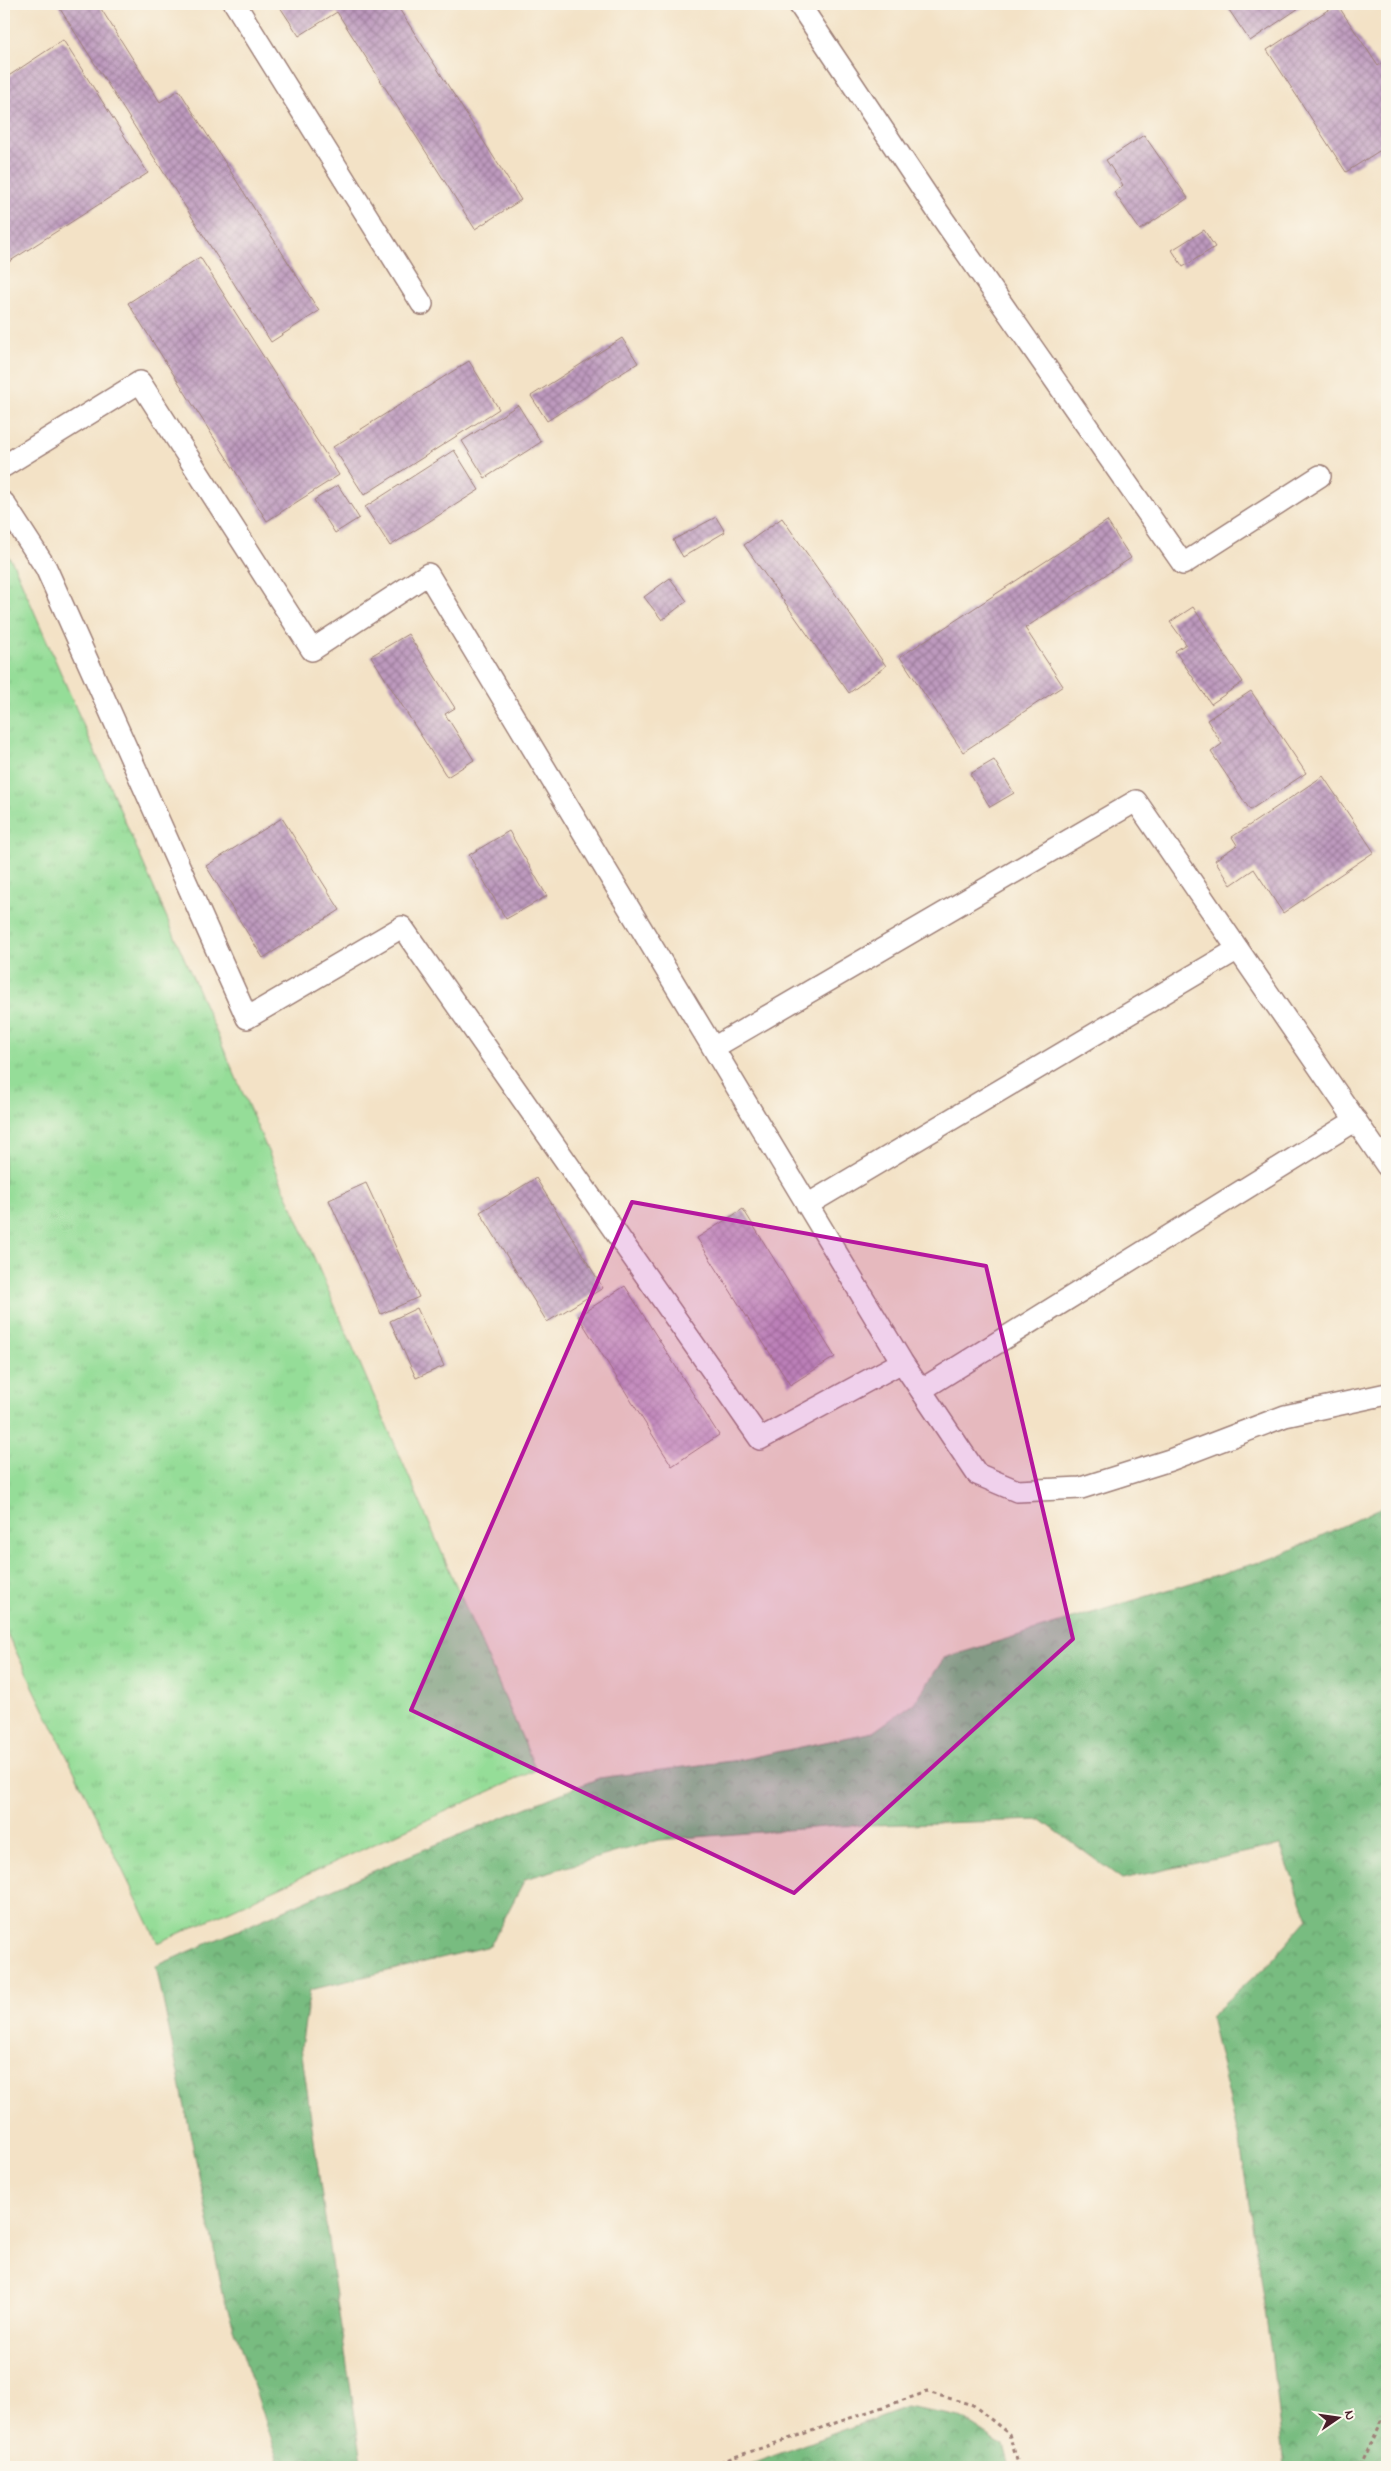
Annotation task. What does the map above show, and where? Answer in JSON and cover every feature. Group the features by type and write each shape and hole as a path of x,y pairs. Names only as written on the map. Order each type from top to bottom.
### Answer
{"lane":[{"path":"235,4 422,304"},
{"path":"799,4 938,212 1183,564 1320,476"},
{"path":"4,466 140,382 312,650 428,574 902,1362 977,1474 1017,1491 1081,1488 1170,1460 1285,1416 1387,1394"},
{"path":"4,503 46,568 246,1018 402,927 760,1439 902,1362"},
{"path":"714,1048 1136,801 1387,1166"},
{"path":"807,1205 1238,949"},
{"path":"920,1390 1356,1120"}],"path":[{"path":"705,2467 927,2392 973,2404 1010,2434 1019,2467"},
{"path":"1360,2467 1387,2410"}],"highlighted area":[{"path":"632,1202 986,1266 1073,1639 794,1893 411,1710"}],"green space":[{"path":"4,549 14,565 536,1770 158,1943 4,1627"},
{"path":"1387,1505 1387,2467 1284,2467 1272,2359 1240,2143 1210,2017 1272,1960 1308,1919 1280,1845 1122,1879 1041,1820 837,1826 658,1840 525,1879 490,1946 310,1990 301,2047 333,2276 363,2467 281,2467 224,2298 156,1966 401,1859 599,1778 739,1760 873,1732 915,1702 944,1658 1276,1557"},
{"path":"906,2407 960,2417 1003,2445 1009,2467 743,2467"}],"building":[{"path":"57,4 98,4 160,102 179,90 319,311 271,342"},
{"path":"278,4 396,4 521,200 475,229 337,12 299,36"},
{"path":"1225,4 1305,4 1250,41"},
{"path":"1337,4 1378,66 1387,59 1387,146 1346,172 1267,50"},
{"path":"63,40 148,173 4,265 4,79"},
{"path":"1144,135 1188,198 1140,230 1114,192 1123,185 1106,160"},
{"path":"1204,230 1215,247 1183,267 1172,250"},
{"path":"200,257 339,475 267,521 128,303"},
{"path":"622,338 638,363 547,421 531,396"},
{"path":"469,361 499,409 364,495 333,447"},
{"path":"518,405 541,442 485,478 462,441"},
{"path":"454,450 479,490 390,546 365,507"},
{"path":"338,485 359,518 335,533 314,500"},
{"path":"716,517 725,532 683,557 673,540"},
{"path":"782,518 886,666 849,693 744,545"},
{"path":"1107,521 1131,558 1025,628 1063,686 963,752 900,657"},
{"path":"670,578 687,601 662,620 644,597"},
{"path":"1193,607 1243,682 1211,704 1175,651 1186,644 1170,622"},
{"path":"408,634 455,708 445,714 474,760 447,777 371,656"},
{"path":"1251,691 1306,773 1250,810 1211,752 1222,744 1207,720"},
{"path":"994,760 1014,793 990,807 970,774"},
{"path":"1323,776 1374,852 1283,913 1254,869 1231,885 1215,860 1237,845 1232,837"},
{"path":"282,818 340,910 263,958 206,866"},
{"path":"509,831 547,896 506,919 469,855"},
{"path":"536,1178 603,1288 547,1322 480,1212"},
{"path":"366,1183 419,1297 381,1314 329,1200"},
{"path":"743,1209 835,1357 790,1385 697,1238"},
{"path":"625,1286 719,1435 672,1466 578,1316"},
{"path":"417,1308 444,1366 416,1378 390,1321"}]}
